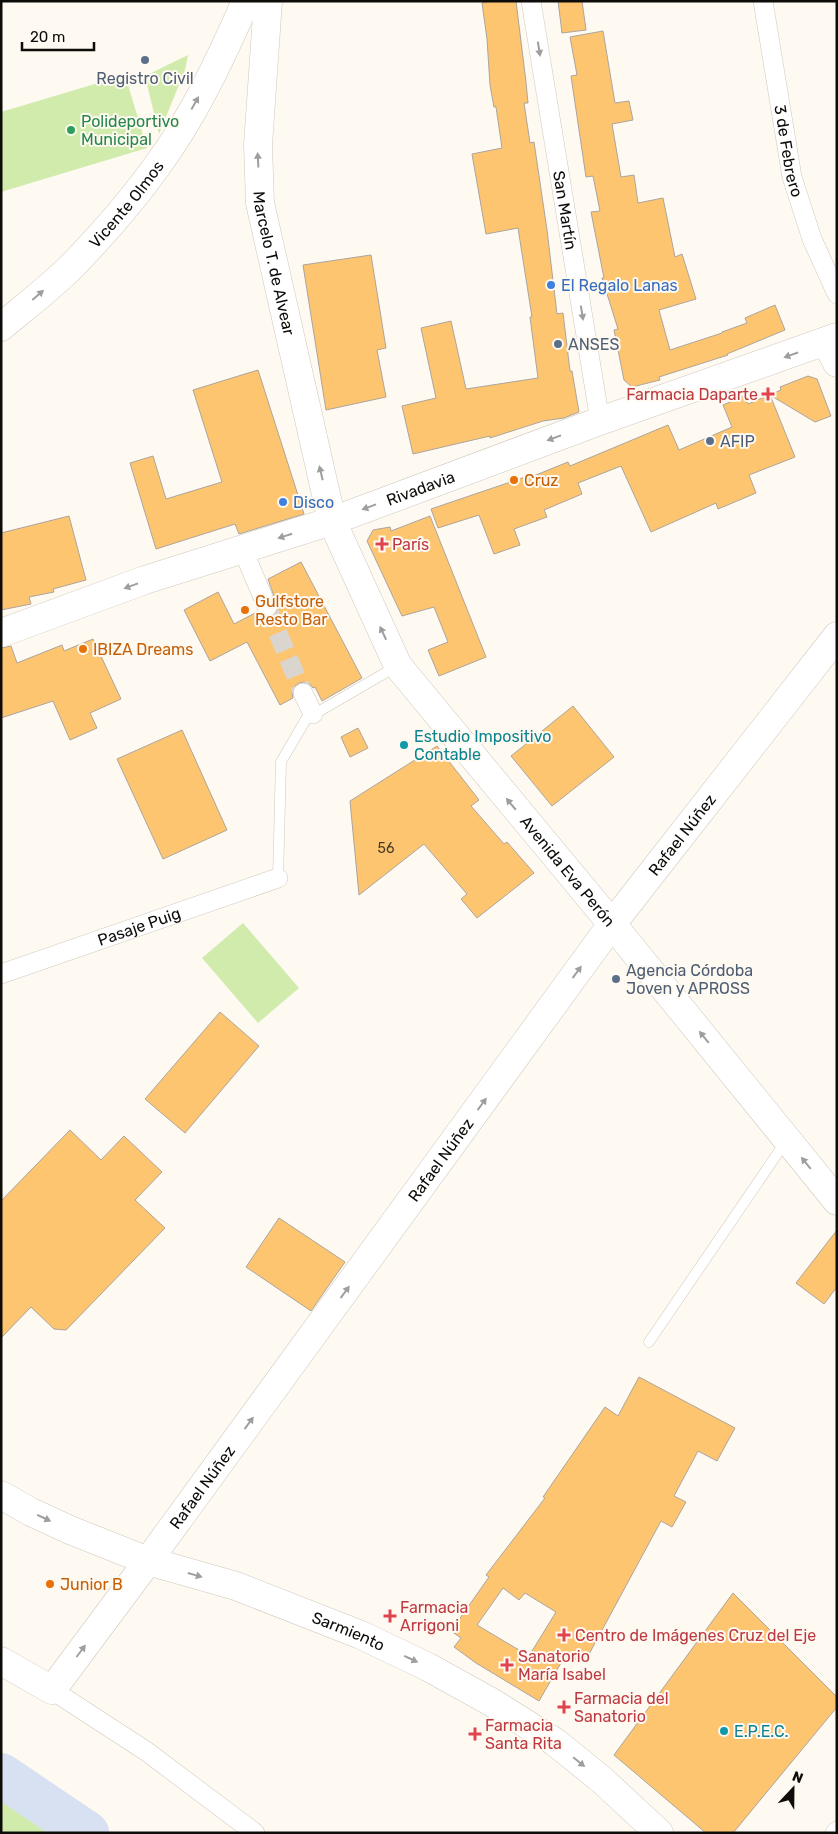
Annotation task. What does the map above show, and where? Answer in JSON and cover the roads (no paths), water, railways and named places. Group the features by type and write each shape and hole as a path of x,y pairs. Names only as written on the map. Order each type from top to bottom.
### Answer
{"main road":[{"name":"Vicente Olmos","path":"1,328 72,266 134,196 158,165 180,132 212,74 246,1"},
{"name":"Marcelo T. de Alvear","path":"268,1 258,144 260,203 332,521"},
{"name":"Rivadavia","path":"1,633 145,580 332,521 600,421 833,348"},
{"name":"Avenida Eva Perón","path":"332,521 398,666 612,924 837,1201"},
{"name":"Rafael Núñez","path":"52,1690 612,924 837,636"},
{"name":"Sarmiento","path":"1,1495 31,1512 62,1526 148,1561 236,1586 361,1636 428,1667 493,1703 555,1742 602,1780 659,1833"},
{"path":"1,1661 52,1690"}],"street":[{"name":"San Martín","path":"531,1 600,421"},
{"name":"3 de Febrero","path":"763,1 792,177 812,239 837,294"},
{"path":"243,550 267,607"},
{"path":"303,693 313,714"},
{"name":"Pasaje Puig","path":"1,974 278,878"},
{"path":"52,1690 146,1751 255,1833"}],"lane":[{"path":"278,878 281,762 306,719 398,666"},
{"path":"649,1342 787,1140"}],"waterway":[{"path":"1,1775 87,1833"}],"tunnel":[{"path":"267,607 303,693"}],"place":[{"name":"Registro Civil","path":"145,60"},
{"name":"Polideportivo Municipal","path":"71,130"},
{"name":"El Regalo Lanas","path":"551,285"},
{"name":"ANSES","path":"558,344"},
{"name":"Farmacia Daparte","path":"768,394"},
{"name":"AFIP","path":"710,441"},
{"name":"Cruz","path":"514,480"},
{"name":"Disco","path":"283,502"},
{"name":"París","path":"382,544"},
{"name":"Gulfstore Resto Bar","path":"245,610"},
{"name":"IBIZA Dreams","path":"83,649"},
{"name":"Estudio Impositivo Contable","path":"404,745"},
{"name":"Agencia Córdoba Joven y APROSS","path":"616,979"},
{"name":"Junior B","path":"50,1584"},
{"name":"Farmacia Arrigoni","path":"390,1616"},
{"name":"Centro de Imágenes Cruz del Eje","path":"564,1635"},
{"name":"Sanatorio María Isabel","path":"507,1665"},
{"name":"Farmacia del Sanatorio","path":"564,1707"},
{"name":"E.P.E.C.","path":"724,1731"},
{"name":"Farmacia Santa Rita","path":"475,1734"}]}
